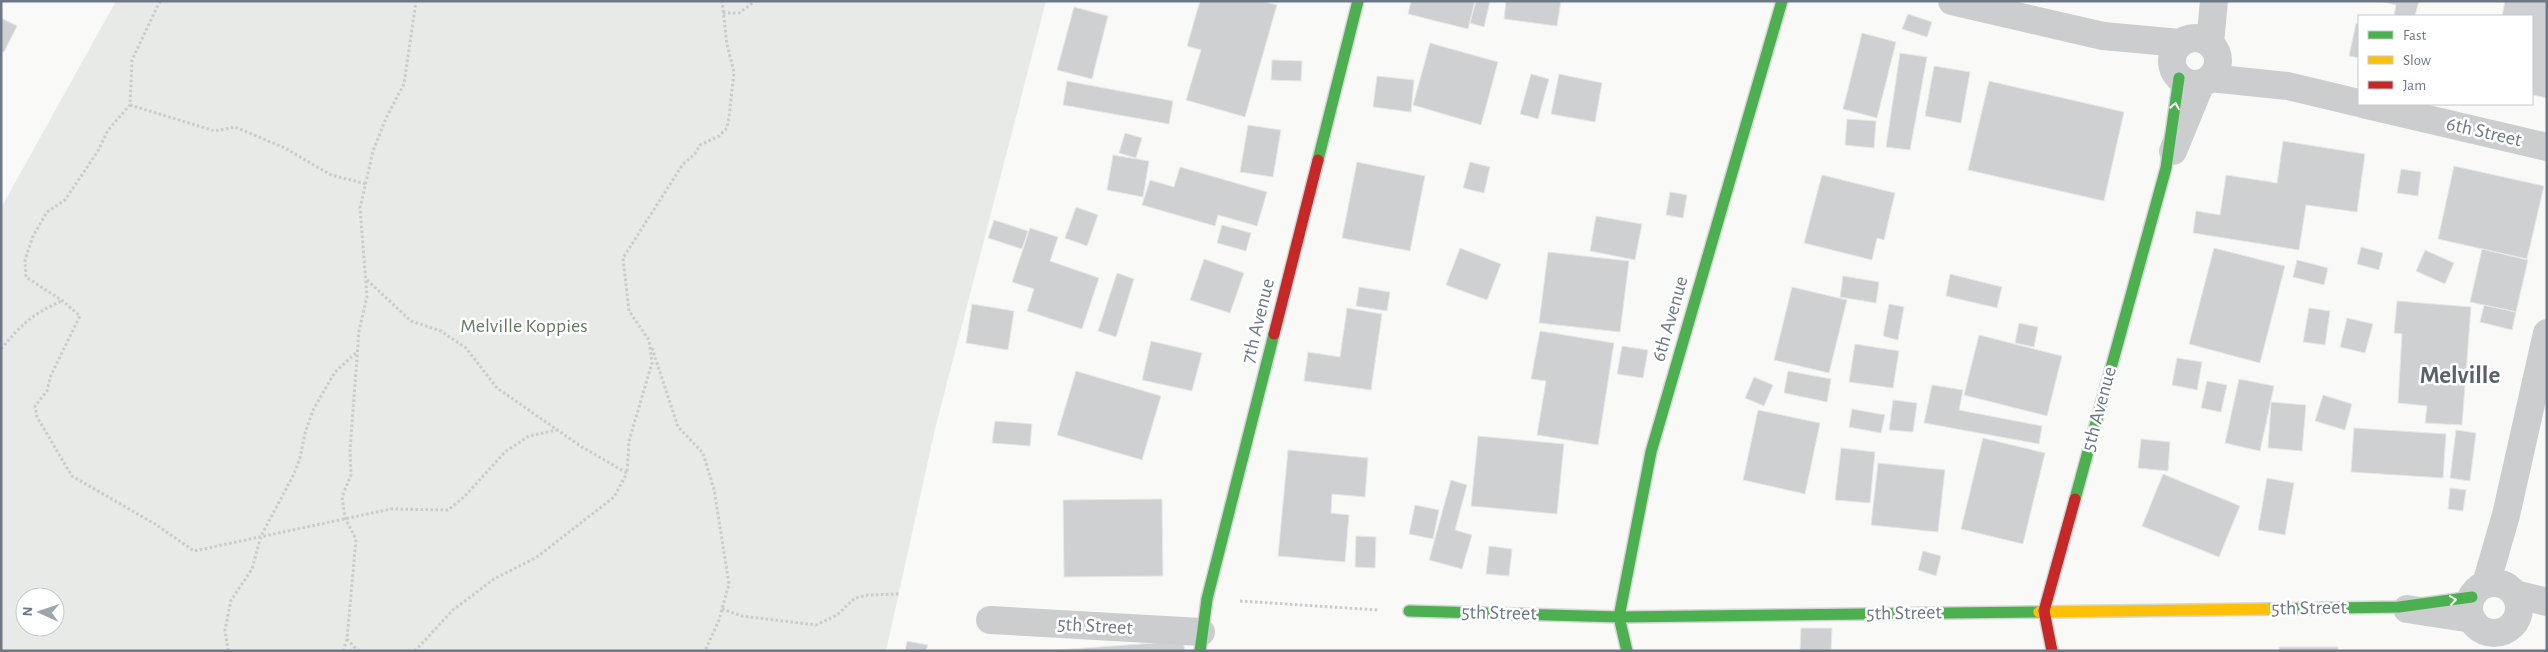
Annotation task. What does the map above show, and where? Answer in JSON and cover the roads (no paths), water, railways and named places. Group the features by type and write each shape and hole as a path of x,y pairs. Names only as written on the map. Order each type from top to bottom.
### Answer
{"street":[{"name":"7th Avenue","path":"1200,641 1207,599 1358,1"},
{"name":"6th Avenue","path":"1627,651 1619,617 1650,452 1782,1"},
{"name":"6th Street","path":"1952,1 2103,36 2288,86 2358,102"},
{"name":"5th Avenue","path":"2195,61 2201,1"},
{"name":"5th Avenue","path":"2052,651 2044,611 2195,61 2214,1"},
{"name":"6th Street","path":"2369,105 2547,147"},
{"path":"2491,616 2506,515 2547,333"},
{"name":"5th Street","path":"2491,616 2547,602"},
{"name":"5th Street","path":"1409,611 1619,617 2399,607 2491,616 2547,615"},
{"name":"5th Street","path":"990,620 1200,641"}],"district":[{"name":"Melville","path":"2460,375"}],"park label":[{"name":"Melville Koppies","path":"524,326"}]}
